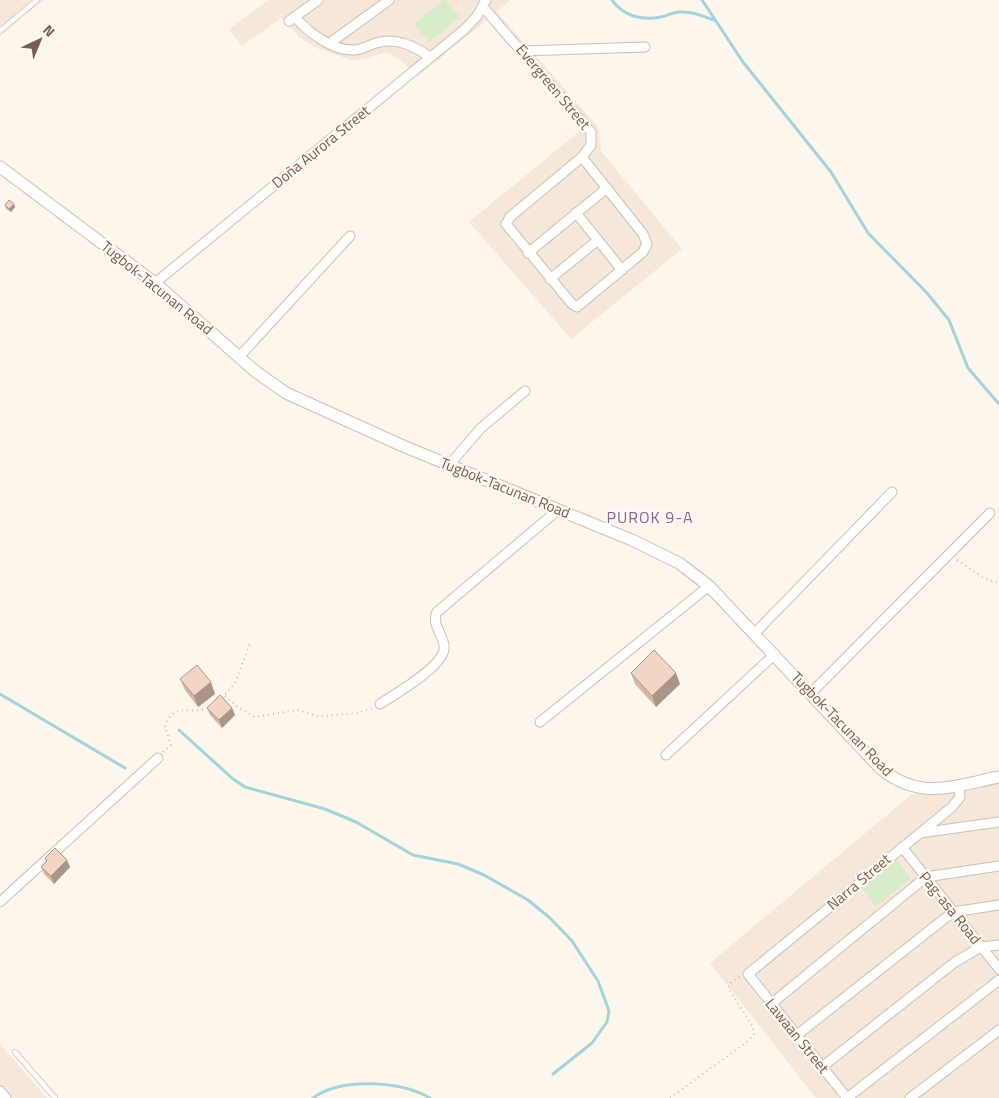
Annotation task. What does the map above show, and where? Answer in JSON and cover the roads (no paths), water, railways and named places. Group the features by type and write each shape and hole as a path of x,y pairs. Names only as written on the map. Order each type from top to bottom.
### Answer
{"street":[{"path":"318,0 292,19 330,43 354,50 374,43 392,41 412,46 430,57"},
{"path":"330,43 389,0"},
{"name":"Evergreen Street","path":"485,4 591,132 591,145 582,158"},
{"name":"Doña Aurora Street","path":"155,283 471,23 485,4"},
{"path":"522,51 645,47"},
{"path":"582,158 643,234 647,244 643,252 577,307 550,279 506,224 510,217 582,158"},
{"name":"Tugbok-Tacunan Road","path":"0,167 155,283 270,383 303,402 661,553 694,573 755,633 881,768 901,783 915,788 960,785 999,777"},
{"path":"528,253 607,188"},
{"path":"576,213 622,270"},
{"path":"239,357 350,236"},
{"path":"550,279 598,240"},
{"path":"449,465 480,428 525,391"},
{"path":"755,633 892,492"},
{"path":"380,704 429,669 442,657 444,645 435,617 438,612 558,510"},
{"path":"811,693 990,513"},
{"path":"540,722 709,586"},
{"path":"666,755 775,654"},
{"path":"0,902 158,758"},
{"name":"Narra Street","path":"748,974 957,802 960,797 960,785"},
{"path":"920,833 999,822"},
{"name":"Pag-asa Road","path":"902,847 999,969"},
{"path":"772,1004 926,877 999,866"},
{"path":"797,1035 953,912 999,906"},
{"path":"822,1067 955,962 981,947 999,944"},
{"name":"Lawaan Street","path":"748,974 847,1098"},
{"path":"847,1098 999,980"},
{"path":"910,1098 999,1030"},
{"path":"0,1091 6,1098"}],"lane":[{"path":"0,31 36,0"},
{"path":"15,1052 55,1098"}],"waterway":[{"path":"612,0 622,10 640,18 654,18 677,12 688,12 714,20"},
{"path":"702,0 743,62 831,172 868,233 927,293 949,320 968,368 999,404"},
{"path":"0,694 125,768"},
{"path":"179,730 233,779 245,787 325,809 356,822 413,855 458,864 484,875 528,900 550,918 572,941 598,981 609,1011 607,1022 592,1043 553,1074"},
{"path":"313,1098 325,1091 355,1084 388,1085 418,1092 430,1098"}],"district":[{"name":"PUROK 9-A","path":"650,517"}]}
